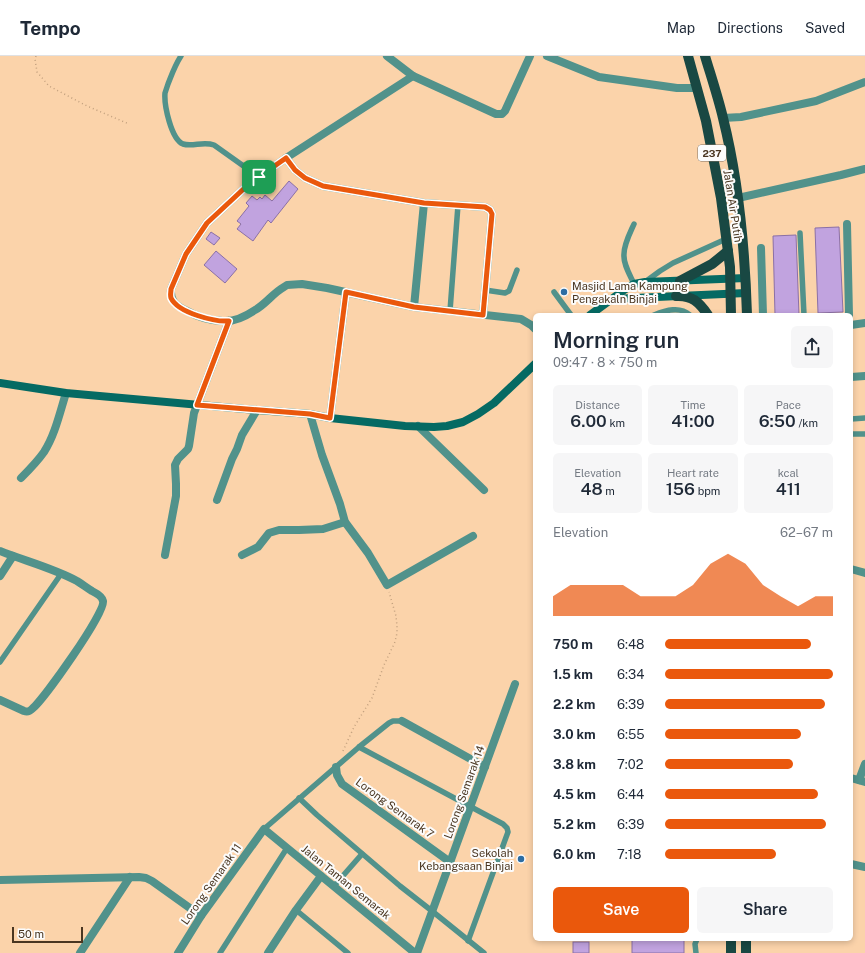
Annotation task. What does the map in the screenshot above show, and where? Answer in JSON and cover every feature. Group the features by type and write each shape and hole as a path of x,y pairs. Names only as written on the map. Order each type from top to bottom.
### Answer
{"main road":[{"name":"Jalan Air Putih","path":"688,56 706,121 721,198 728,251 731,313"},
{"name":"Jalan Air Putih","path":"705,56 723,118 738,198 746,278 747,313"},
{"path":"680,281 712,264 728,251"},
{"path":"676,296 684,296 694,299 706,313"},
{"path":"731,941 731,953"},
{"path":"746,941 746,953"}],"street":[{"path":"387,56 413,76 496,114 502,114 505,111 530,56"},
{"path":"547,56 599,76 677,88 697,88"},
{"path":"413,76 250,183 207,223 186,254 171,289 170,294 172,299 178,306 201,317 229,321 242,317 255,310 279,289 287,285 302,284 414,307 521,319 533,328"},
{"path":"723,118 741,117 816,101 865,82"},
{"path":"286,158 295,170 305,178 323,186 424,203 485,207 490,210 492,214 483,315"},
{"path":"738,198 865,169"},
{"path":"414,307 424,203"},
{"path":"847,224 849,313"},
{"path":"761,248 763,313"},
{"path":"593,313 634,284 645,282 746,278"},
{"path":"330,418 346,292"},
{"path":"611,299 746,293"},
{"path":"165,555 176,496 175,465 178,459 188,449 194,413 229,321"},
{"path":"853,325 865,323"},
{"path":"0,383 66,393 310,414 330,418 418,426 447,426 463,422 478,414 494,402 533,366"},
{"path":"853,377 865,376"},
{"path":"21,478 36,463 45,451 52,437 66,393"},
{"path":"217,500 242,436 257,410"},
{"path":"310,414 322,455 345,522 368,553 387,585 473,536"},
{"path":"418,426 484,490"},
{"path":"242,555 258,547 269,533 279,530 323,528 345,522"},
{"path":"0,551 77,581 102,597 104,602 97,618 67,665 40,701 30,711 24,711 0,700"},
{"path":"0,576 13,556"},
{"path":"853,570 865,573"},
{"name":"Lorong Semarak 14","path":"416,953 516,684"},
{"path":"402,721 485,767"},
{"path":"858,780 865,764"},
{"name":"Lorong Semarak 7","path":"336,767 337,775 342,784 450,862"},
{"name":"Jalan Taman Semarak","path":"264,829 416,953"},
{"name":"Lorong Semarak 11","path":"178,953 201,916 264,829"},
{"path":"853,864 865,867"},
{"path":"279,953 270,950 296,910 321,876"},
{"path":"0,880 130,877 146,878 201,916"},
{"path":"80,953 130,877"}],"lane":[{"path":"181,56 175,66 165,93 166,110 177,140 184,144 209,143 259,177"},
{"path":"450,311 458,205"},
{"path":"634,224 625,247 624,255 625,263 634,284"},
{"path":"800,233 804,313"},
{"path":"645,282 673,263 726,240"},
{"path":"485,290 505,293 509,291 517,270"},
{"path":"554,292 570,313"},
{"path":"659,313 675,310 683,310 687,313"},
{"path":"853,419 865,418"},
{"path":"853,434 865,434"},
{"path":"0,662 61,574"},
{"path":"264,829 389,723 393,721 402,721"},
{"path":"359,747 444,792 507,828 508,832 468,940"},
{"path":"299,798 400,886 484,953"},
{"path":"220,953 287,848"},
{"path":"334,886 362,854"},
{"path":"296,910 348,953"},
{"path":"696,941 696,953"}],"path":[{"path":"36,56 37,72 49,86 87,106 129,124"},
{"path":"336,767 351,734 372,698 384,665 395,642 397,632 396,616 387,585"}],"building":[{"path":"289,181 298,189 271,223 268,220 253,241 237,229 241,224 237,221 249,206 246,203 252,196 257,200 260,197 262,199 265,195 272,201"},
{"path":"839,227 843,312 818,313 815,228"},
{"path":"211,232 220,238 214,245 206,239"},
{"path":"796,235 799,313 775,313 773,236"},
{"path":"216,251 237,269 225,283 204,265"},
{"path":"632,941 684,941 684,953 632,953"},
{"path":"573,942 589,942 589,953 573,953"}],"place":[{"name":"Masjid Lama Kampung Pengakaln Binjai","path":"564,292"},
{"name":"Sekolah Kebangsaan Binjai","path":"521,859"}],"route":[{"path":"286,158 295,170 305,178 323,186 424,203 485,207 490,210 492,214 483,315 414,307 346,292 330,418 310,414 197,405 229,321 201,317 192,314 178,306 172,299 170,294 171,289 186,254 207,223 224,209 250,183 259,177 286,158"}]}
